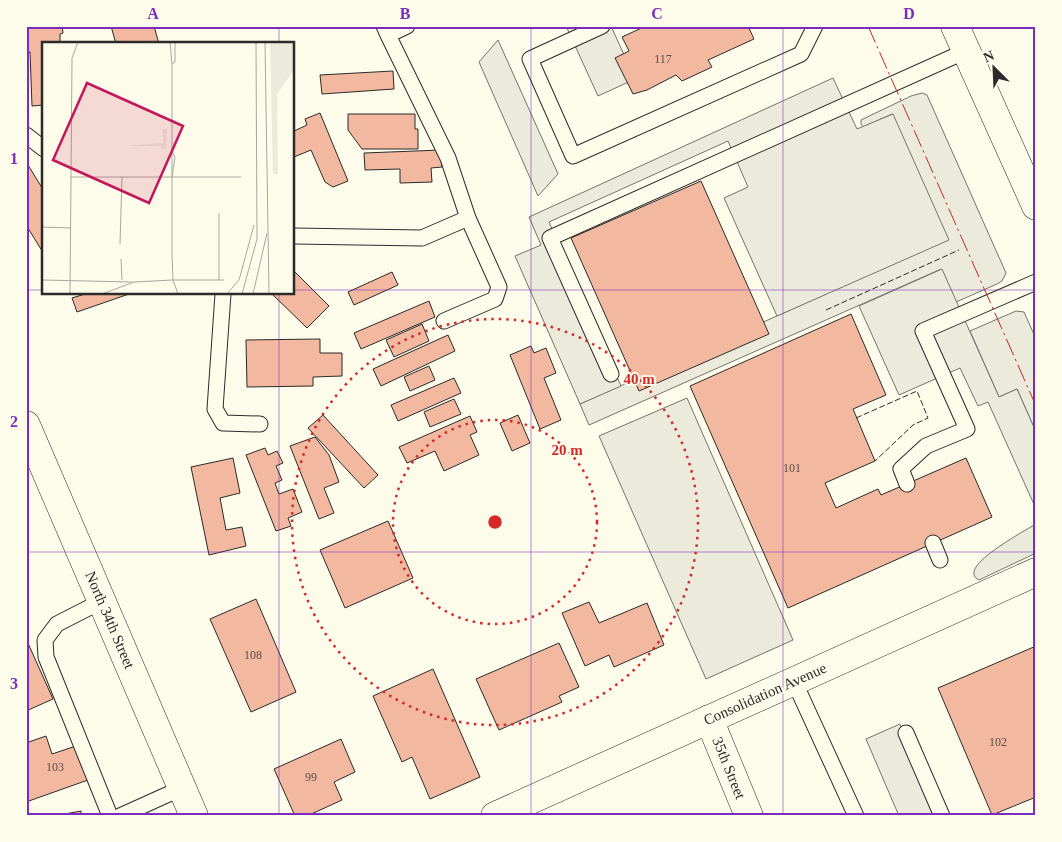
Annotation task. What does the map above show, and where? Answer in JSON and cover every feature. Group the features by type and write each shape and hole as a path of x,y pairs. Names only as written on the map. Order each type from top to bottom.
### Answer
{"street":[{"path":"955,26 1036,206"},
{"name":"North 34th Street","path":"27,431 194,816"},
{"name":"Consolidation Avenue","path":"495,816 1036,572"},
{"name":"35th Street","path":"709,719 749,816"}],"lane":[{"path":"407,26 386,30 448,158 468,218 499,287 496,299 444,321"},
{"path":"602,26 530,59 574,156 801,54 816,26"},
{"path":"611,374 550,238 966,51"},
{"path":"26,135 42,147"},
{"path":"295,236 422,238 468,218"},
{"path":"907,484 901,468 926,446 967,429 923,331 1036,282"},
{"path":"223,295 215,408 224,423 260,424"},
{"path":"933,543 940,560"},
{"path":"102,602 57,624 45,640 46,657 110,816"},
{"path":"794,681 856,816"},
{"path":"906,733 942,816"},
{"path":"120,816 182,788"}],"shaded area":[{"path":"566,26 611,26 635,79 598,96"},
{"path":"498,40 558,174 538,196 479,62"},
{"path":"833,78 857,129 893,114 949,240 777,316 724,198 748,187 728,141 549,222 621,386 580,404 515,256 541,245 529,217"},
{"path":"922,93 927,95 1006,273 1002,281 956,302 941,269 589,425 580,404 826,294 892,114 863,127 861,120 911,96"},
{"path":"942,269 999,397 1017,389 1036,432 1036,509 988,402 978,406 960,368 899,395 859,306"},
{"path":"1016,311 1024,312 1036,339 1036,432 1017,389 999,397 970,331"},
{"path":"687,398 793,640 706,679 599,436"},
{"path":"1036,524 1036,553 979,580 974,576 975,568 989,554"},
{"path":"900,724 939,816 899,816 866,739"}],"building":[{"path":"28,26 62,26 63,33 60,34 60,42 42,42 42,105 32,106 30,52 26,52 26,30"},
{"path":"111,26 154,26 158,42 115,42"},
{"path":"646,26 748,26 754,39 708,60 712,67 682,81 676,75 647,90 633,94 615,58 629,51 622,37"},
{"path":"393,71 394,89 322,94 320,75"},
{"path":"320,113 348,181 333,187 325,182 311,150 295,157 295,131 307,125 305,119"},
{"path":"348,114 415,114 415,129 418,129 418,149 362,149 348,130"},
{"path":"441,150 442,167 431,168 432,182 400,183 400,169 365,170 364,153"},
{"path":"28,165 42,188 42,251 26,225 26,167"},
{"path":"701,181 769,334 639,391 571,238"},
{"path":"295,272 329,306 307,328 273,295 295,295"},
{"path":"392,272 398,285 354,305 348,292"},
{"path":"82,295 126,295 77,312 72,298"},
{"path":"429,301 435,317 361,349 354,333"},
{"path":"851,314 886,395 853,409 875,461 825,483 836,508 878,489 881,495 966,458 992,517 788,608 690,386"},
{"path":"422,324 429,341 394,357 386,340"},
{"path":"448,335 455,351 381,386 373,369"},
{"path":"320,339 320,353 342,353 342,376 313,377 313,386 247,387 246,340"},
{"path":"531,346 534,353 546,348 556,373 544,378 561,420 540,429 510,355"},
{"path":"429,366 435,380 410,391 404,377"},
{"path":"454,378 461,393 398,421 391,405"},
{"path":"454,399 461,414 430,427 424,412"},
{"path":"323,415 378,475 364,488 308,428"},
{"path":"518,415 530,443 512,451 500,423"},
{"path":"470,416 477,432 470,435 479,455 444,471 435,451 407,463 399,447"},
{"path":"315,437 329,455 339,482 324,488 334,513 319,519 290,446"},
{"path":"265,448 268,455 277,451 283,463 276,466 282,480 275,483 279,494 293,489 302,512 288,518 291,526 276,531 246,455"},
{"path":"233,458 240,493 220,498 226,530 242,527 246,546 209,555 191,467"},
{"path":"388,521 413,578 345,608 320,550"},
{"path":"256,599 296,692 251,712 210,619"},
{"path":"589,602 599,623 647,603 664,645 614,667 609,655 585,666 562,613"},
{"path":"26,641 53,699 26,711"},
{"path":"559,643 579,687 559,696 562,702 499,730 476,679"},
{"path":"1036,646 1036,797 992,815 938,688"},
{"path":"433,669 480,777 430,799 412,757 402,762 373,696"},
{"path":"46,736 52,754 76,746 88,780 26,802 26,743"},
{"path":"341,739 355,772 334,782 342,800 307,816 295,816 274,769"},
{"path":"81,811 81,816 54,816"}],"fence":[{"path":"826,310 959,250"},
{"path":"856,418 917,391 928,418 913,425 875,461"}],"power":[{"path":"868,26 1036,406"}]}
